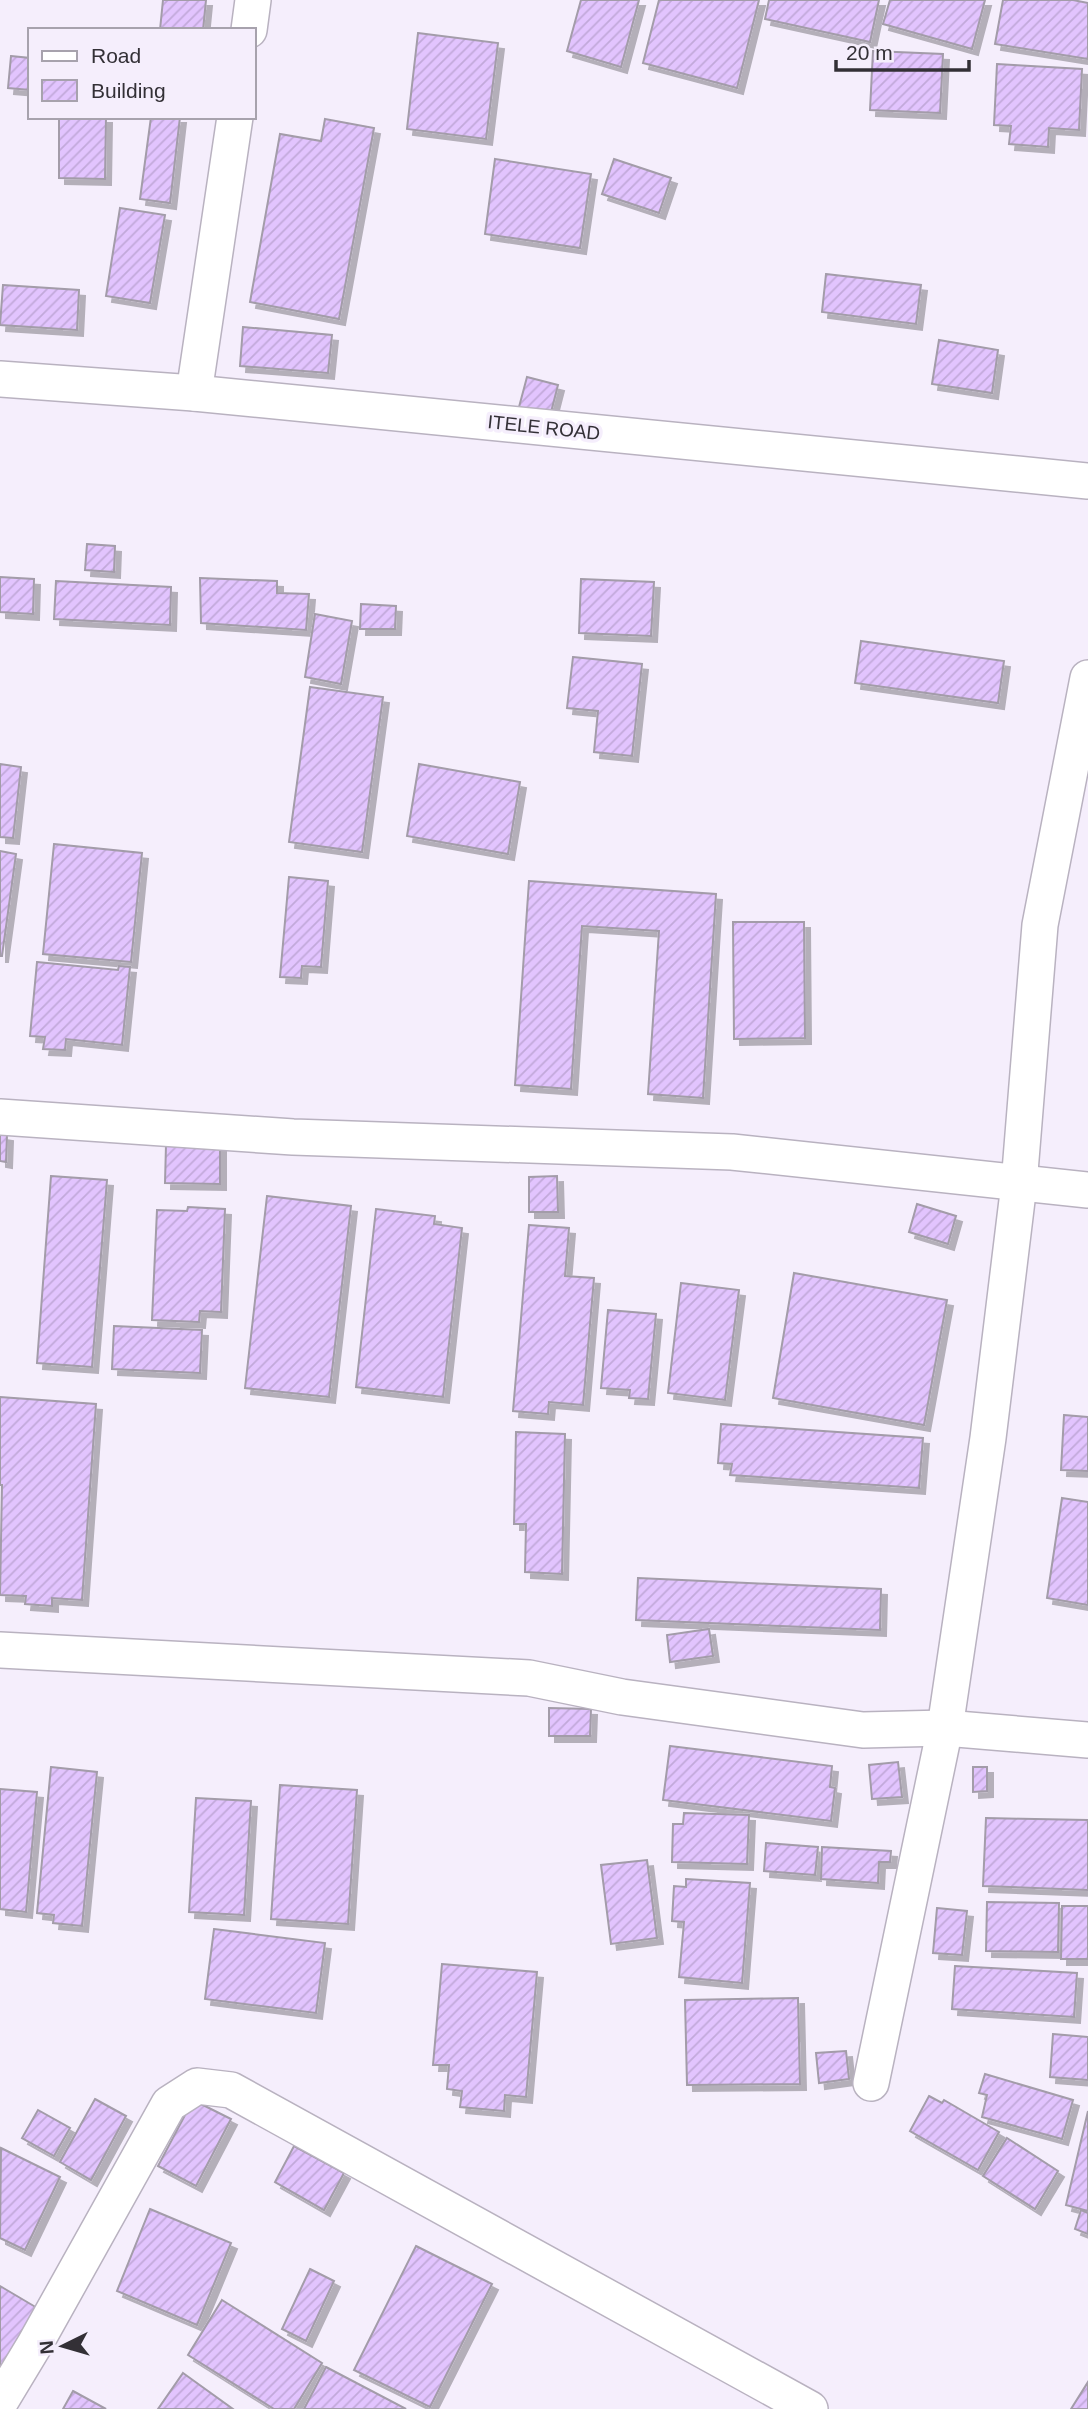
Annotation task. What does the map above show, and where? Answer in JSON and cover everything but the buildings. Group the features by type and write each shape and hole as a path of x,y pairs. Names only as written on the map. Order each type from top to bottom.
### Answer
{"street":[{"path":"248,28 253,0"},
{"path":"194,393 235,119"},
{"name":"ITELE ROAD","path":"0,379 194,393 1088,481"},
{"path":"871,2083 945,1728 988,1438 1019,1184 1040,925 1088,678"},
{"path":"0,1117 293,1137 732,1152 1088,1190"},
{"path":"0,1650 529,1678 622,1697 863,1730 945,1728 1088,1740"},
{"path":"0,2402 169,2104 197,2086 231,2090 810,2409"}]}
